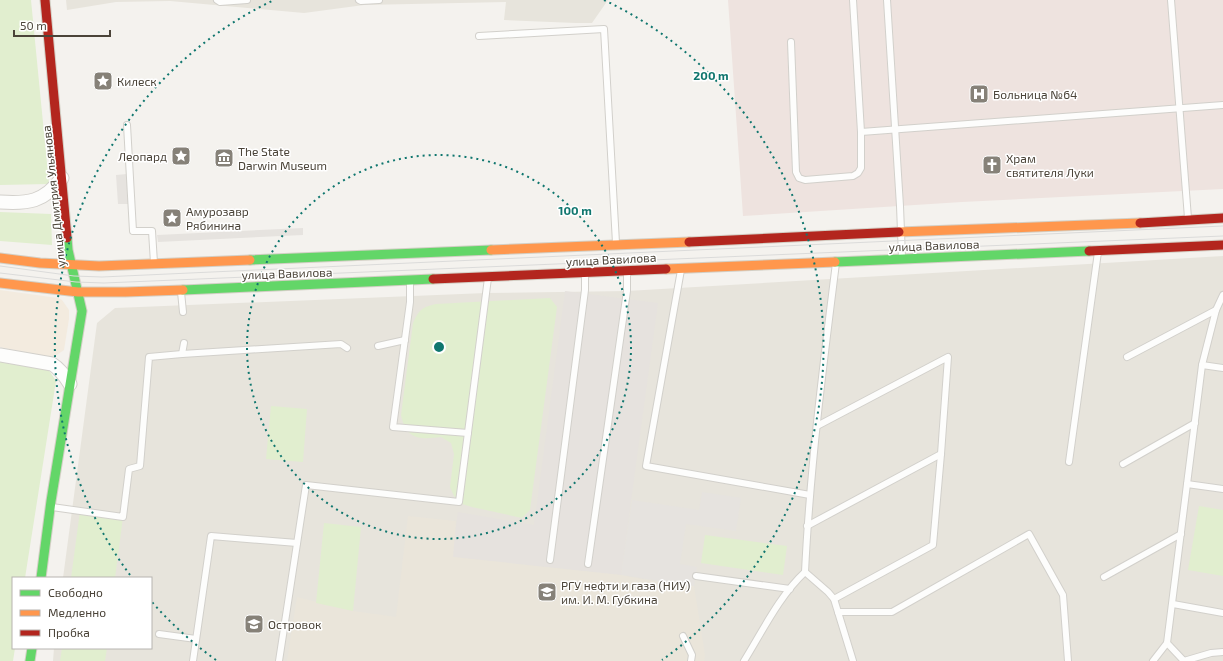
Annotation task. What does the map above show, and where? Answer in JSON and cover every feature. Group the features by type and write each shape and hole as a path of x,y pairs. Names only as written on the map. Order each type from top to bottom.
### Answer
{"main road":[{"name":"улица Дмитрия Ульянова","path":"41,577 82,311 68,250 45,0"},
{"name":"улица Вавилова","path":"0,258 40,264 99,266 900,232 1101,225 1223,218"},
{"name":"улица Вавилова","path":"0,283 78,292 125,292 1223,245"},
{"path":"30,661 32,649"}],"street":[{"path":"0,202 12,203 31,201 45,196 54,189 62,178"},
{"path":"0,355 52,364 62,372 70,384"}],"lane":[{"path":"217,0 220,2 247,0"},
{"path":"359,0 379,0"},
{"path":"791,42 796,172 799,178 805,180 853,176 858,173 861,168 861,132 853,0"},
{"path":"887,0 902,259"},
{"path":"1171,0 1188,220"},
{"path":"479,36 604,29 616,245"},
{"path":"861,132 1223,105"},
{"path":"127,126 133,232 152,230 154,264"},
{"path":"1069,462 1098,250"},
{"path":"744,661 790,589 805,572 810,495 836,262"},
{"path":"682,268 646,466 810,495"},
{"path":"588,564 627,291 627,270"},
{"path":"550,560 585,293 586,272"},
{"path":"279,661 306,485 459,502 488,277"},
{"path":"410,280 410,302 393,427 468,433"},
{"path":"180,290 183,312"},
{"path":"1153,661 1167,643 1202,365 1216,310 1223,295"},
{"path":"1128,357 1216,310"},
{"path":"378,346 405,340"},
{"path":"182,354 184,343"},
{"path":"51,506 123,517 129,469 140,466 149,357 340,344 347,348"},
{"path":"817,426 948,357 933,545 834,599"},
{"path":"1202,365 1223,368"},
{"path":"1123,464 1195,423"},
{"path":"807,526 941,454"},
{"path":"1187,484 1223,489"},
{"path":"838,612 892,612 1029,534 1062,595 1068,661"},
{"path":"1104,577 1181,534"},
{"path":"193,661 211,536 297,543"},
{"path":"805,572 834,599 853,661"},
{"path":"696,576 790,589"},
{"path":"1173,604 1223,613"},
{"path":"159,634 196,639"},
{"path":"683,636 692,655 691,661"},
{"path":"1167,643 1184,661 1211,653 1223,652"}],"shaded area":[{"path":"66,0 608,0 592,23 576,23 504,20 506,2 364,5 304,13 170,1 116,2 67,10"},
{"name":"Больница №64","path":"728,0 1223,0 1223,189 962,202 743,216"},
{"path":"127,174 129,204 118,204 116,175"},
{"path":"303,228 303,235 158,242 157,235"},
{"path":"1223,256 1223,661 53,661 54,649 152,649 152,577 63,577 97,323 115,308 486,293 627,291"},
{"path":"0,290 58,298 62,300 69,310 64,350 55,356 49,357 0,347"},
{"path":"565,291 658,303 621,575 452,557 458,512 534,525"},
{"path":"702,492 741,498 736,531 686,524 680,564 697,567 694,586 621,575 632,500 699,510"},
{"name":"РГУ нефти и газа (НИУ) им. И. М. Губкина","path":"408,516 456,521 453,557 621,575 676,585 694,586 705,655 704,661 287,661 297,597 353,611 396,617"}],"green space":[{"path":"0,0 31,0 49,184 0,185"},
{"path":"0,212 51,214 52,245 0,241"},
{"path":"550,298 557,307 530,510 522,518 462,504 454,496 450,487 454,454 451,443 441,437 420,438 415,436 406,429 403,423 401,415 413,323 417,315 422,310 427,306 436,304"},
{"path":"0,361 48,369 56,381 25,577 12,577 12,649 15,649 13,661 0,661"},
{"path":"271,406 307,409 303,462 266,459"},
{"path":"1199,506 1223,510 1223,576 1188,570"},
{"path":"80,511 123,517 115,577 71,577"},
{"path":"324,523 361,527 353,611 316,603"},
{"path":"705,535 787,546 783,575 701,563"},
{"path":"62,649 107,649 105,661 60,661"}],"tram line":[{"path":"0,266 74,276 102,277 1223,226"},
{"path":"0,273 76,282 104,283 1223,236"}],"traffic: fast":[{"path":"41,577 51,501 82,311 68,250 67,238"},
{"path":"250,260 491,250"},
{"path":"835,262 1089,251"},
{"path":"183,290 433,279"},
{"path":"30,661 32,649"}],"traffic: slow":[{"path":"899,232 1140,223"},
{"path":"491,250 689,242"},
{"path":"0,258 40,263 99,266 250,260"},
{"path":"666,269 835,262"},
{"path":"0,283 78,292 183,290"}],"traffic: jam":[{"path":"45,0 67,238"},
{"path":"1140,223 1223,218"},
{"path":"689,242 899,232"},
{"path":"1089,251 1223,245"},
{"path":"433,279 666,269"}],"place":[{"name":"Килеск","path":"103,81"},
{"name":"Больница №64","path":"979,94"},
{"name":"Леопард","path":"181,156"},
{"name":"The State Darwin Museum","path":"224,158"},
{"name":"Храм святителя Луки","path":"992,165"},
{"name":"Амурозавр Рябинина","path":"172,218"},
{"name":"РГУ нефти и газа (НИУ) им. И. М. Губкина","path":"547,592"},
{"name":"Островок","path":"254,624"}]}
